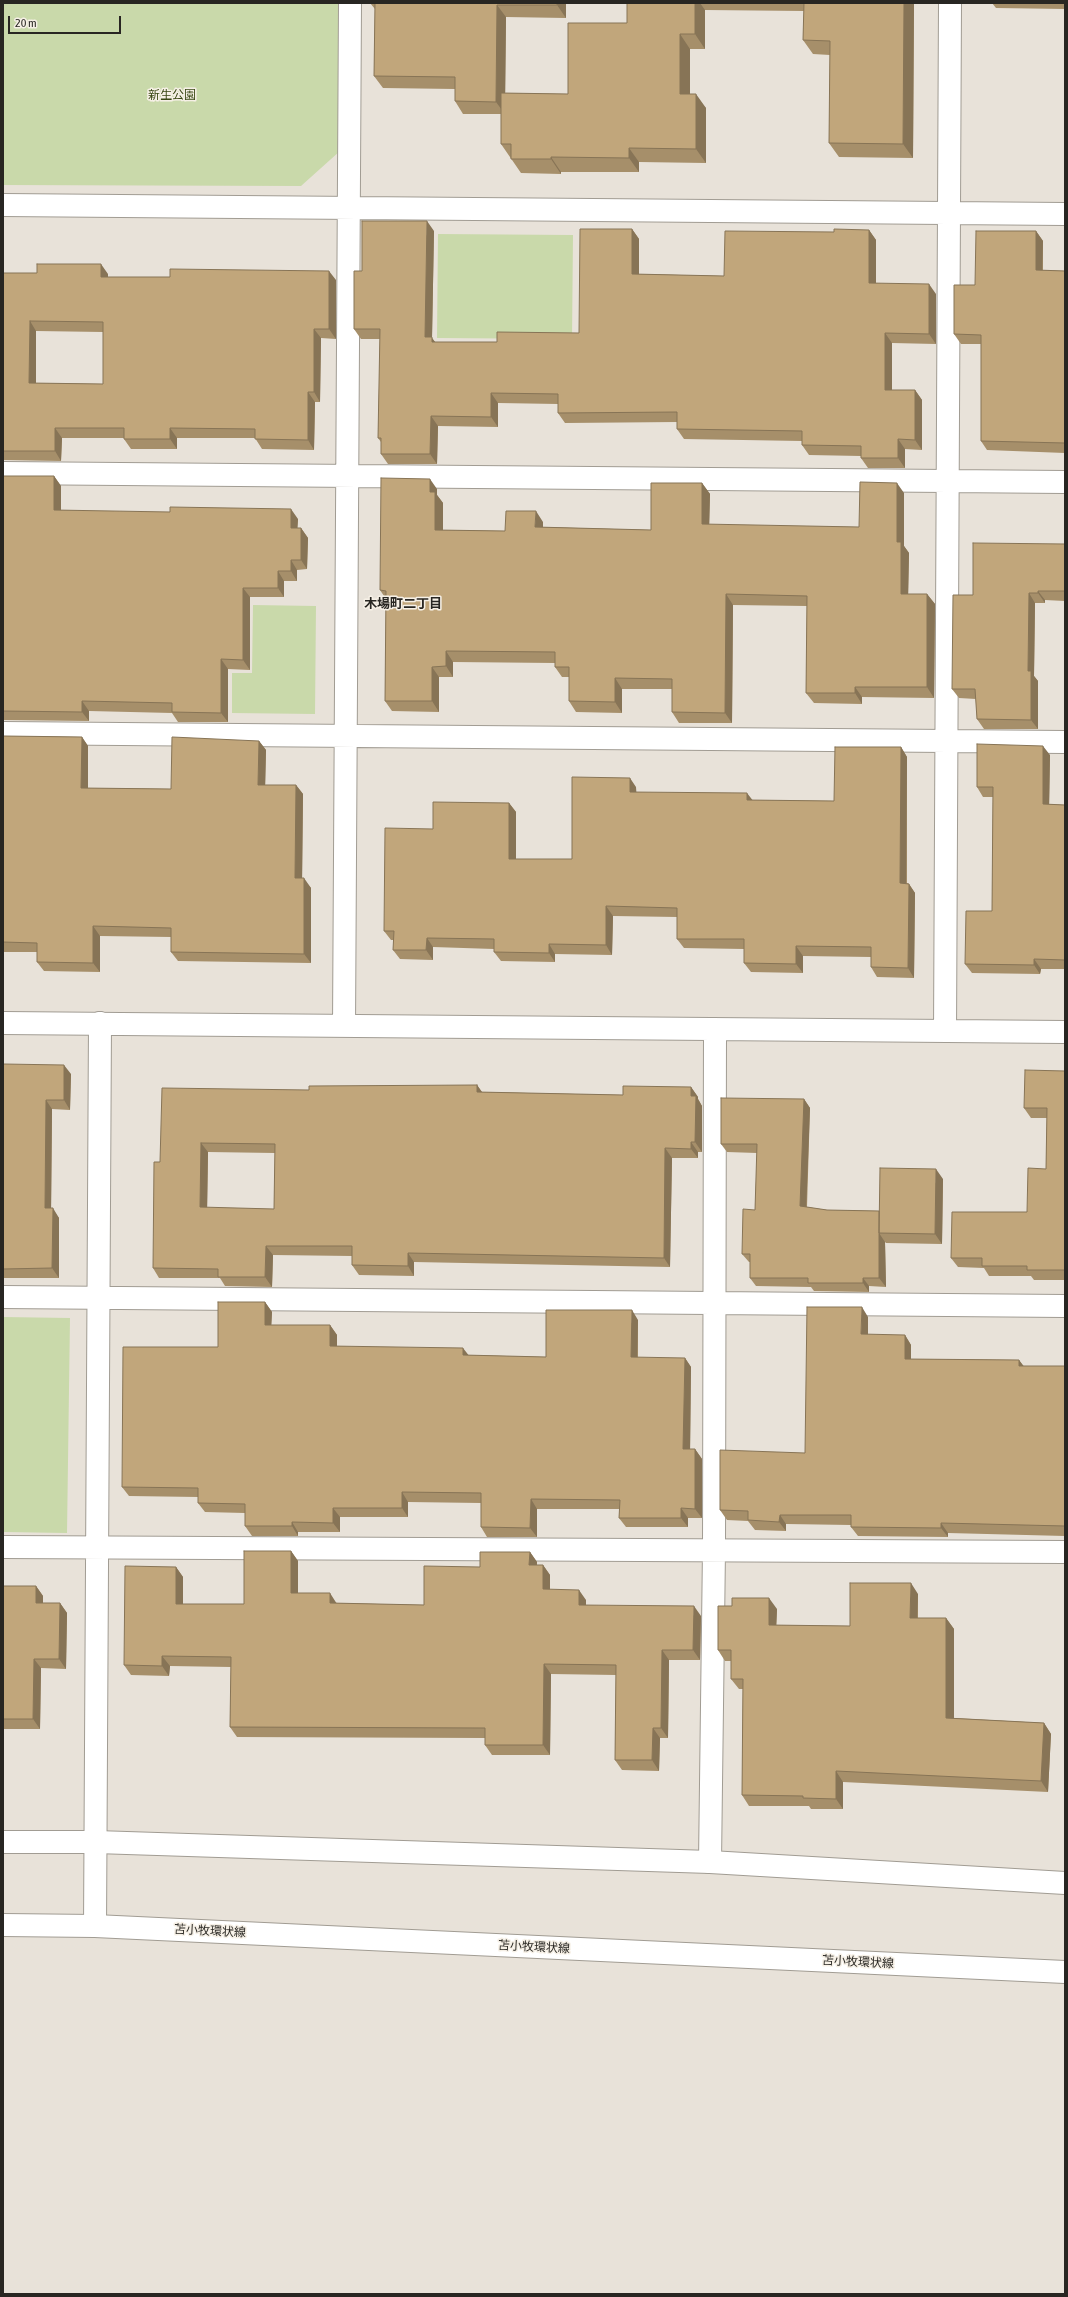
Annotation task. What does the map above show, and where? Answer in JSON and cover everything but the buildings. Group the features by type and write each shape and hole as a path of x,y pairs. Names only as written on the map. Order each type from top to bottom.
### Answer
{"street":[{"path":"344,1026 350,3"},
{"path":"945,1031 950,3"},
{"path":"3,205 1065,214"},
{"path":"3,473 1065,482"},
{"path":"3,733 1065,742"},
{"path":"3,1023 1065,1032"},
{"path":"95,1926 99,1546 100,1024"},
{"path":"710,1862 714,1549 713,1303 715,1029"},
{"path":"3,1297 1065,1306"},
{"path":"3,1547 99,1546 1065,1552"},
{"path":"3,1842 96,1842 710,1862 1065,1883"},
{"name":"苫小牧環状線","path":"3,1925 95,1926 1065,1972"}],"green space":[{"name":"新生公園","path":"3,3 342,3 340,151 301,186 3,185"},
{"path":"438,234 573,235 572,339 437,338"},
{"path":"253,605 316,606 315,714 232,713 232,673 252,673"},
{"path":"3,1317 70,1318 67,1533 3,1532"}],"district":[{"name":"木場町二丁目","path":"403,604"}]}
